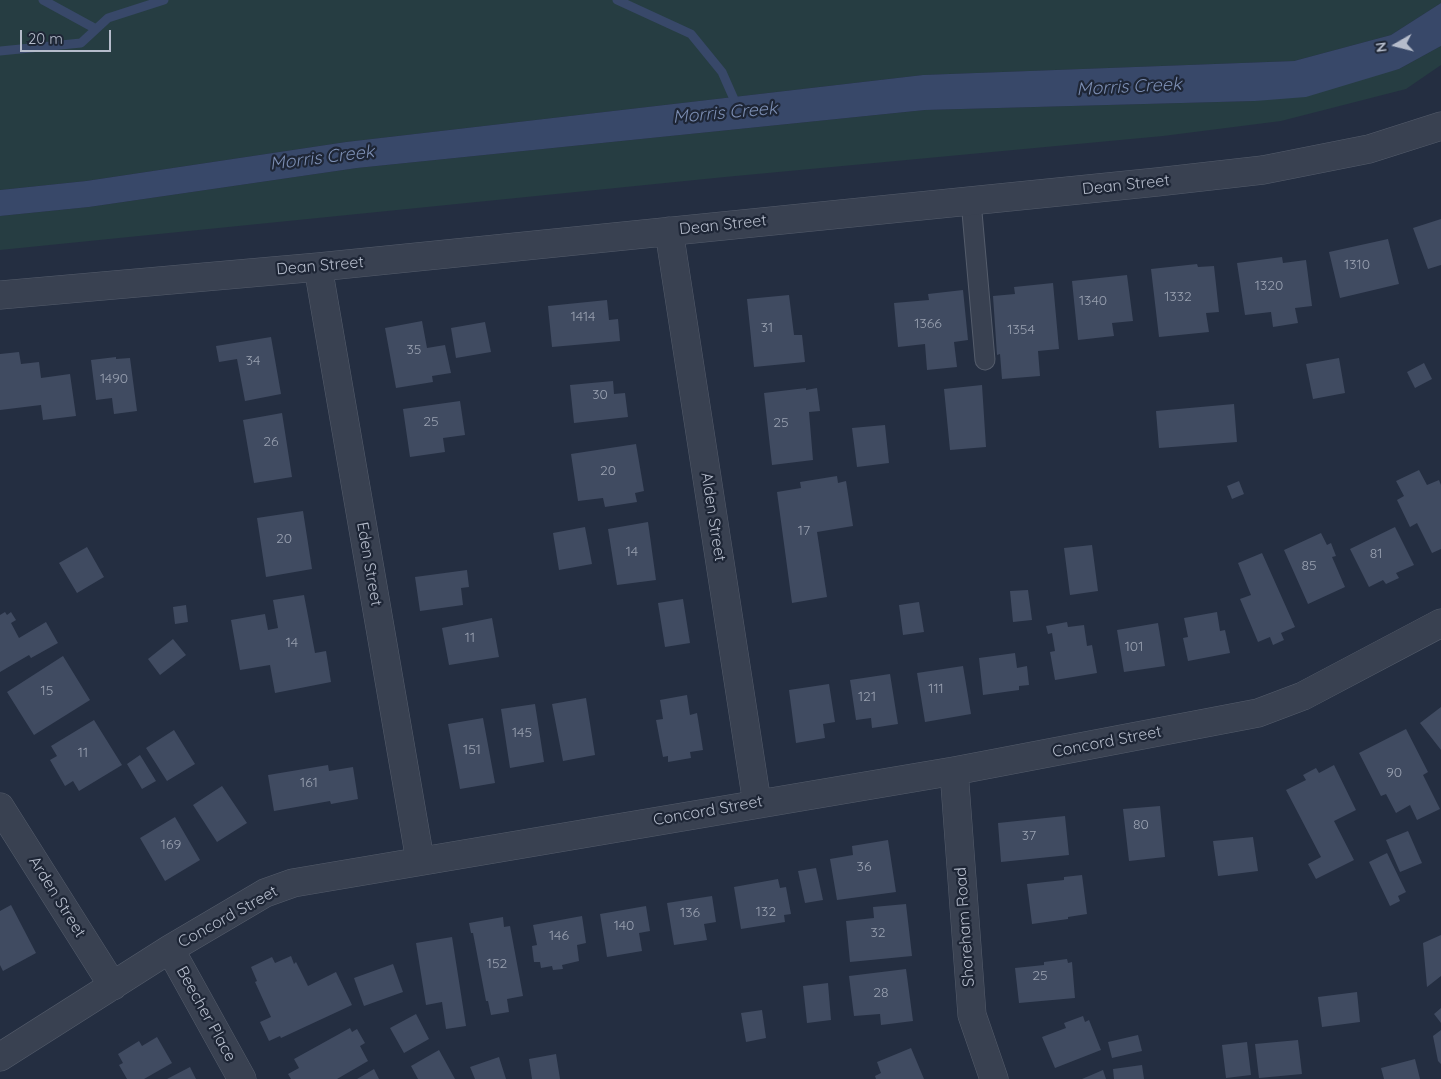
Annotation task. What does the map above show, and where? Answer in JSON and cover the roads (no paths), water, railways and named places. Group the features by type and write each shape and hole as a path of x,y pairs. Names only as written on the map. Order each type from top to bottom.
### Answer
{"street":[{"name":"Dean Street","path":"0,295 318,267 1263,170 1368,149 1441,126"},
{"name":"Alden Street","path":"669,230 757,803"},
{"name":"Eden Street","path":"318,267 420,860"},
{"name":"Concord Street","path":"0,1057 170,948 265,893 292,883 954,771 1258,713 1303,696 1441,623"},
{"name":"Shoreham Road","path":"954,771 972,1015 994,1079"},
{"name":"Arden Street","path":"0,807 113,986"},
{"name":"Beecher Place","path":"170,948 242,1079"}],"lane":[{"path":"971,201 985,360"}],"water":[{"name":"Morris Creek","path":"1441,3 1441,46 1399,69 1306,97 1255,101 925,110 357,168 89,207 0,216 0,190 86,181 346,142 923,75 1294,61 1391,35"}],"waterway":[{"path":"43,0 96,29"},
{"path":"0,51 81,43 108,18 164,0"},
{"name":"Morris Creek","path":"617,0 691,34 722,72 737,106"}]}
